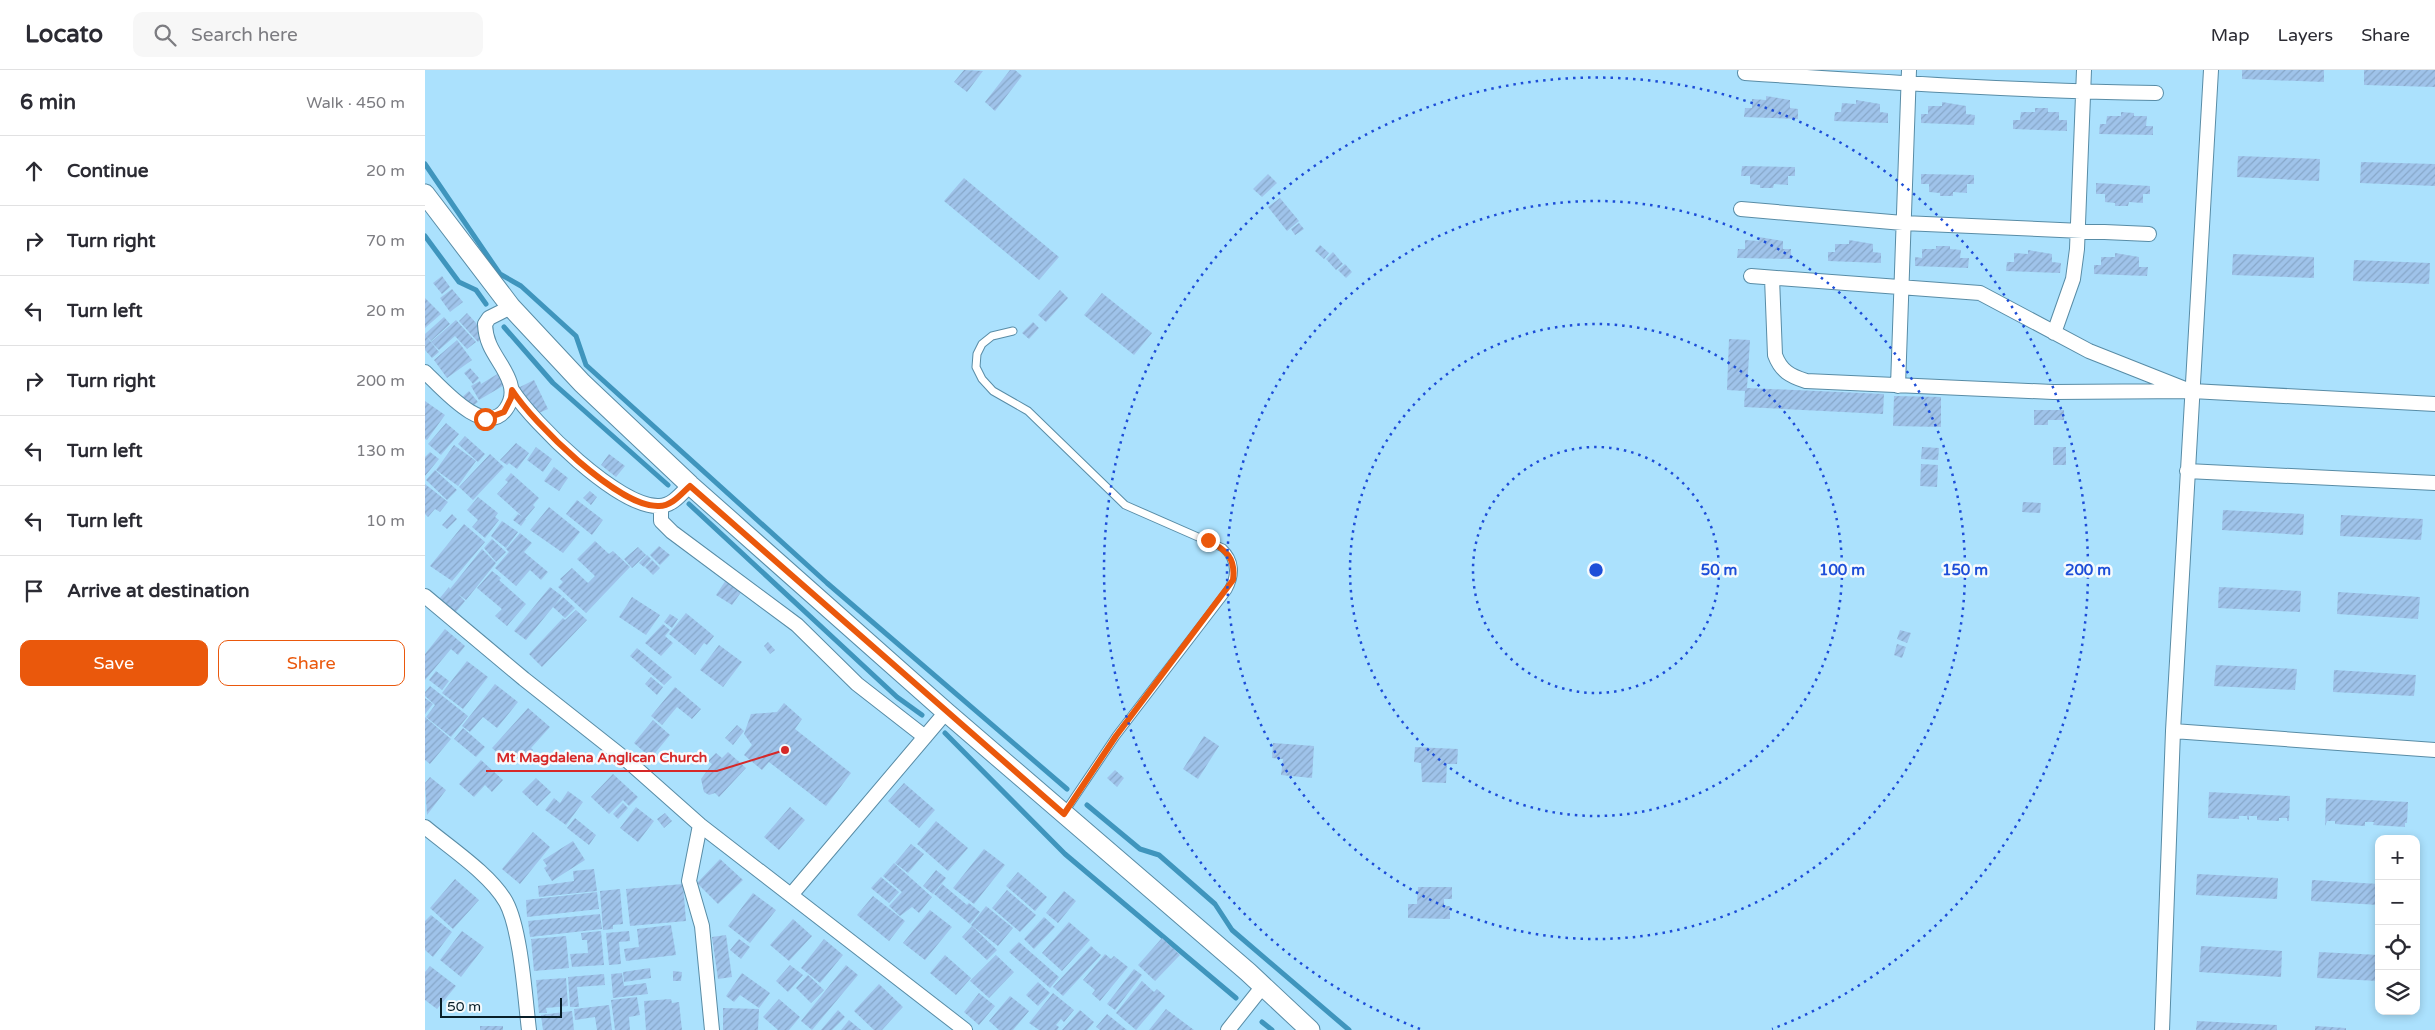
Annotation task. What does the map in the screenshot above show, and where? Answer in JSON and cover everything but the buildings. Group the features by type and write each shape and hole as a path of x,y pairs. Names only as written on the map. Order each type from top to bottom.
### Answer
{"main road":[{"path":"425,194 511,307 582,383 690,486 946,712 1263,986 1310,1030"}],"street":[{"path":"2054,333 2073,279 2084,70"},
{"path":"2162,1030 2172,815 2173,730 2211,70"},
{"path":"1745,73 1909,77 2084,92 2156,93"},
{"path":"1898,386 1909,77"},
{"path":"1741,209 1903,223 2149,234"},
{"path":"1751,276 1901,286 1980,294 2089,351 2192,391"},
{"path":"1772,278 1775,355 1779,367 1791,376 1806,381 2053,392 2192,391 2435,404"},
{"path":"511,307 489,318 485,324 489,345 510,382 512,390 524,408 571,456 610,485 645,505 661,506 672,502 690,486"},
{"path":"425,372 478,418 491,418 504,412 511,398 512,390"},
{"path":"2187,471 2435,483"},
{"path":"661,506 661,521 672,532 797,625 857,684 925,737"},
{"path":"425,596 524,679 629,762 700,825 965,1030"},
{"path":"791,894 946,712"},
{"path":"2173,730 2435,750"},
{"path":"700,825 689,881 702,926 712,1030"},
{"path":"425,827 489,882 506,902 513,923 529,1030"},
{"path":"1228,1030 1263,986"}],"lane":[{"path":"1013,331 992,336 982,344 977,354 976,367 982,379 993,391 1028,411 1125,505 1223,548 1230,554 1235,570 1228,590 1116,736 1064,814"}],"waterway":[{"path":"425,164 500,274 521,286 576,336 586,365 827,583 1067,789"},
{"path":"425,236 459,282 476,290 486,304"},
{"path":"504,327 553,383 668,485"},
{"path":"689,504 897,697 922,715"},
{"path":"945,733 1065,854 1236,998"},
{"path":"1087,805 1140,849 1159,855 1215,904 1232,930 1349,1030"},
{"path":"1262,1022 1272,1030"}],"place":[{"name":"Mt Magdalena Anglican Church","path":"785,750"}],"route":[{"path":"485,419 504,412 511,398 512,390 524,408 571,456 610,485 645,505 661,506 672,502 690,486 1064,814 1116,736 1177,654 1228,590 1235,570 1230,554 1208,540"}]}
